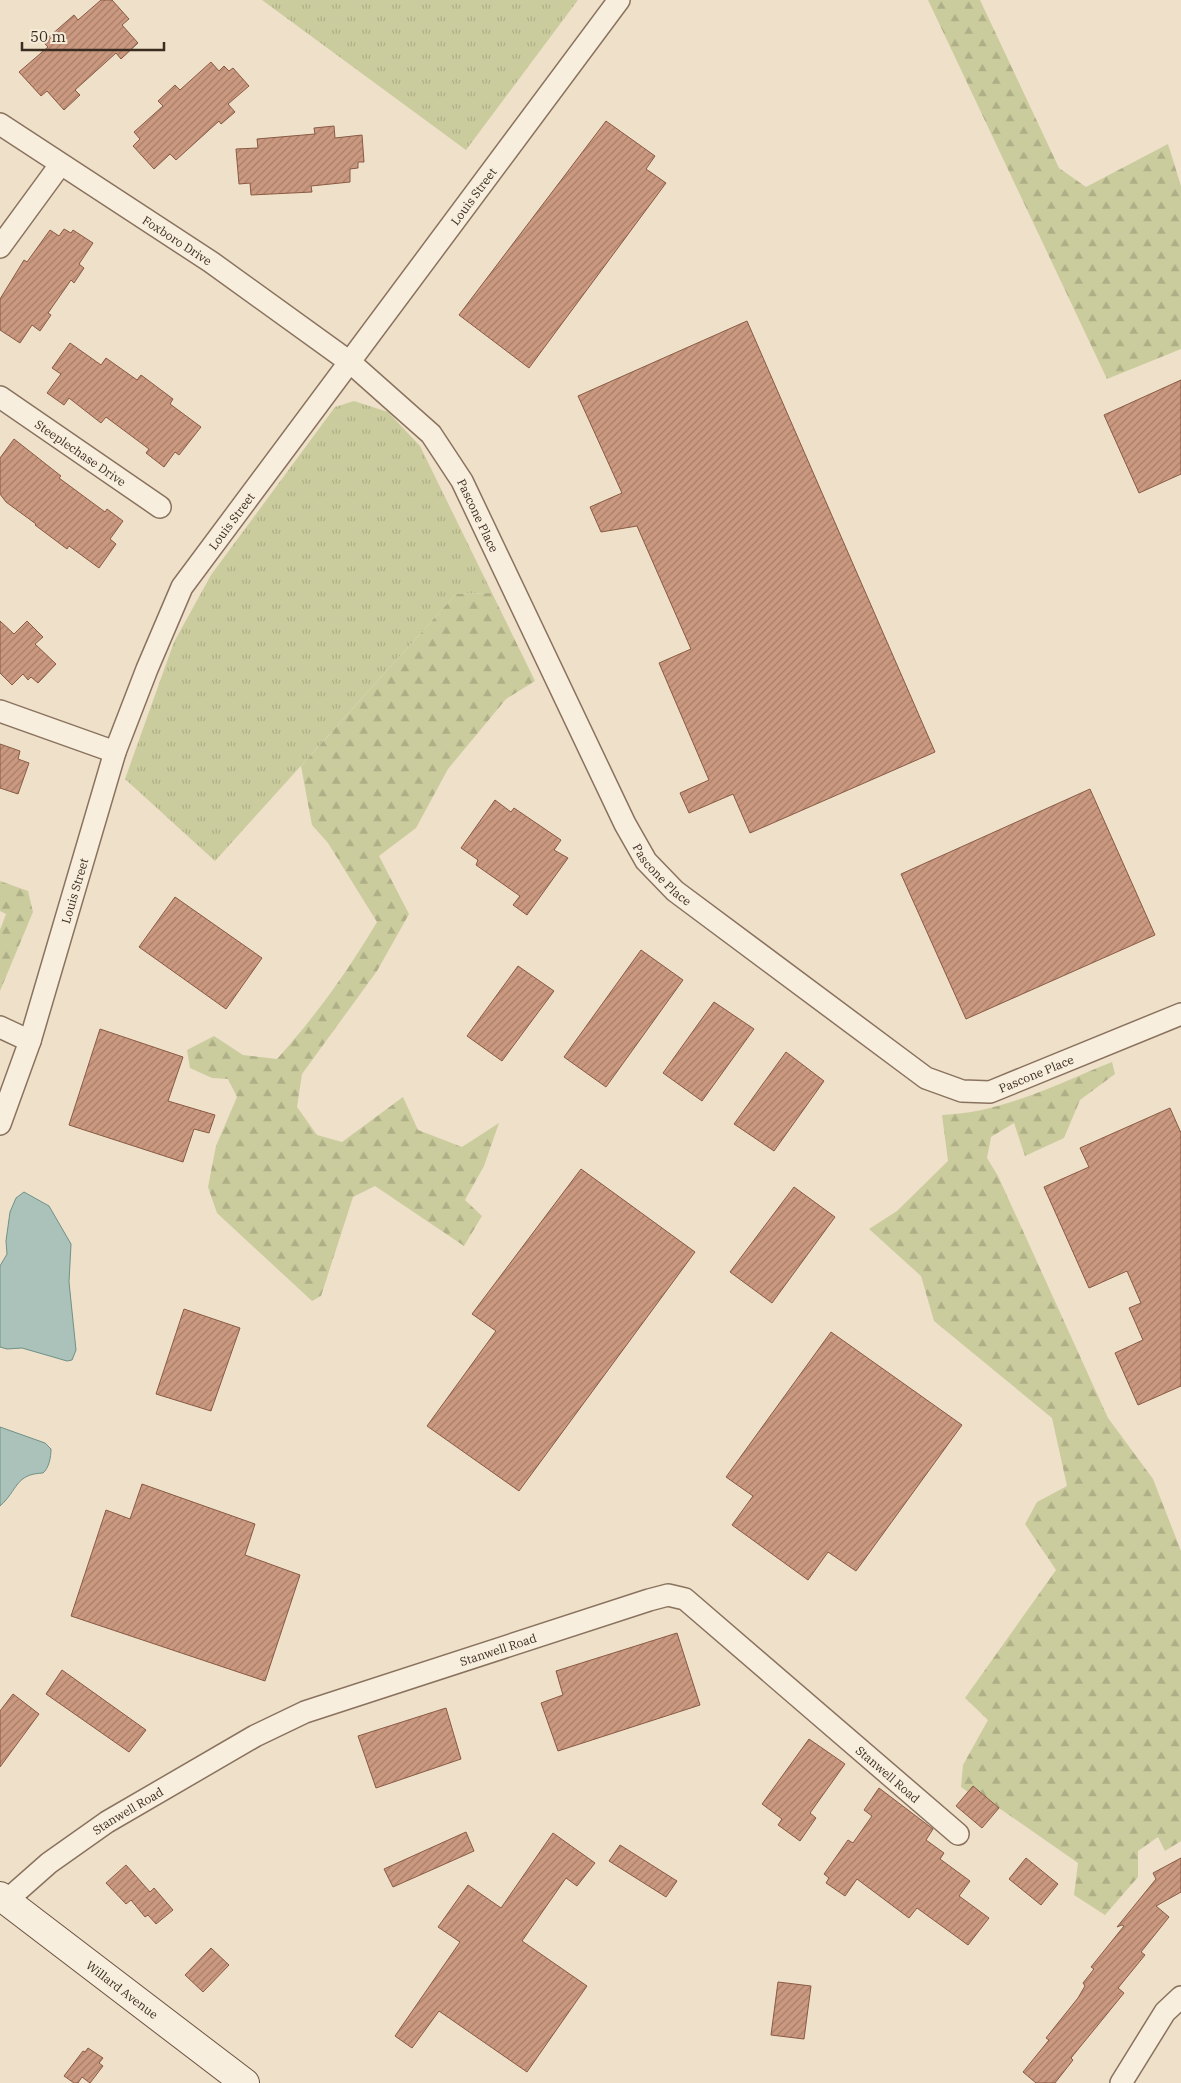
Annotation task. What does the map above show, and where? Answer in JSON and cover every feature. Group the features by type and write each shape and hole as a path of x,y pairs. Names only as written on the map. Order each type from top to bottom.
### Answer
{"main road":[{"name":"Willard Avenue","path":"3,1898 245,2083"}],"street":[{"name":"Louis Street","path":"0,1124 30,1041 116,752 146,669 182,587 351,363 619,0"},
{"name":"Foxboro Drive","path":"0,124 211,262 351,363"},
{"path":"0,247 60,165"},
{"name":"Pascone Place","path":"351,363 432,434 462,481 625,824 646,861 675,891 926,1078 962,1091 990,1092 1181,1014"},
{"name":"Steeplechase Drive","path":"0,397 160,507"},
{"path":"0,711 116,752"},
{"path":"0,1027 30,1041"},
{"name":"Stanwell Road","path":"3,1898 107,1822 255,1736 305,1712 616,1610 668,1595 684,1599 958,1834"},
{"path":"1121,2083 1165,2012 1181,1997"}],"green space":[{"path":"262,0 578,0 466,150"},
{"path":"928,0 980,0 1059,168 1086,187 1168,144 1181,186 1181,349 1107,379"},
{"path":"354,401 388,412 420,446 492,593 456,594 215,861 125,779 174,642 211,575 335,407"},
{"path":"492,593 535,681 506,699 448,769 416,828 379,856 409,914 377,971 302,1074 297,1107 317,1135 342,1142 403,1097 418,1130 462,1147 499,1123 484,1166 465,1200 482,1216 464,1246 375,1186 353,1197 321,1296 312,1301 217,1213 208,1187 216,1146 237,1097 228,1079 212,1078 190,1068 187,1050 214,1036 243,1055 277,1059 318,1010 354,958 377,922 328,843 312,825 301,766 456,594"},
{"path":"0,881 28,891 33,912 0,991 0,930 6,914 0,911"},
{"path":"1112,1062 1115,1074 1080,1100 1064,1138 1025,1156 1014,1123 991,1137 987,1158 998,1176 1108,1418 1153,1479 1181,1551 1181,1841 1165,1851 1158,1837 1138,1851 1138,1877 1105,1915 1074,1895 1078,1863 999,1808 973,1786 968,1792 961,1787 963,1765 988,1720 965,1698 1056,1570 1025,1524 1037,1502 1067,1486 1052,1418 934,1321 921,1276 869,1229 897,1211 948,1161 942,1115 986,1109 1008,1103"}],"shaded area":[{"path":"24,1192 49,1206 71,1244 69,1282 76,1350 72,1360 67,1361 22,1348 7,1349 0,1347 0,1266 7,1254 6,1241 10,1212 16,1198"},
{"path":"0,1427 45,1443 51,1449 51,1455 47,1468 43,1473 27,1476 0,1506"}],"building":[{"path":"101,0 112,0 129,19 122,25 138,43 121,59 116,53 75,90 80,95 64,110 47,91 41,96 19,72 48,47 43,42 74,15 78,20"},
{"path":"211,62 219,71 224,66 229,71 233,68 249,86 228,104 235,112 221,124 219,121 176,160 170,154 154,169 133,146 140,139 134,132 163,106 158,101 175,85 180,90"},
{"path":"606,121 655,156 646,169 666,183 529,368 459,315"},
{"path":"334,126 335,138 362,135 364,162 358,162 358,168 350,169 350,182 311,186 312,192 251,195 250,183 239,184 236,149 258,148 257,139 315,134 314,128"},
{"path":"64,229 71,233 73,230 93,243 79,264 84,268 74,283 71,280 48,313 51,315 40,331 32,325 20,343 0,330 0,299 24,260 27,262 50,230 59,236"},
{"path":"747,321 935,752 750,833 733,794 689,813 680,793 709,780 659,663 691,649 637,526 601,532 590,507 622,493 578,396"},
{"path":"70,343 101,365 106,358 137,380 141,375 173,399 170,404 201,427 179,455 175,452 164,467 146,453 149,449 106,417 101,423 69,398 64,405 47,393 61,374 52,368"},
{"path":"1181,380 1181,474 1139,493 1104,415"},
{"path":"14,439 61,476 59,478 105,512 107,509 123,521 110,539 116,544 99,568 69,546 67,549 6,502 0,494 0,458"},
{"path":"0,621 14,634 27,621 43,637 35,644 56,664 38,683 31,677 28,680 23,674 12,685 0,673"},
{"path":"0,744 20,751 18,759 29,763 18,794 0,788"},
{"path":"1090,789 1155,935 966,1019 901,874"},
{"path":"495,800 511,812 514,808 561,840 554,850 568,858 527,915 513,905 520,896 476,865 478,860 461,848"},
{"path":"175,897 262,958 226,1009 139,947"},
{"path":"641,950 683,980 606,1087 564,1057"},
{"path":"518,966 554,991 502,1061 467,1036"},
{"path":"714,1002 754,1029 702,1101 663,1073"},
{"path":"100,1029 183,1057 168,1101 215,1115 209,1133 194,1129 183,1162 69,1125"},
{"path":"786,1052 824,1081 774,1151 734,1124"},
{"path":"1170,1108 1181,1133 1181,1386 1138,1405 1115,1353 1143,1340 1129,1308 1141,1303 1127,1271 1089,1288 1044,1187 1089,1167 1080,1148"},
{"path":"581,1169 695,1252 519,1491 427,1426 496,1331 472,1314"},
{"path":"794,1187 835,1217 772,1303 730,1272"},
{"path":"184,1309 240,1328 211,1411 156,1394"},
{"path":"831,1332 962,1425 856,1571 828,1552 808,1580 732,1525 753,1496 726,1477"},
{"path":"142,1484 255,1524 245,1555 300,1575 265,1681 71,1616 106,1510 130,1519"},
{"path":"677,1633 700,1705 558,1751 541,1703 563,1695 556,1671"},
{"path":"62,1670 146,1730 129,1752 46,1694"},
{"path":"13,1694 39,1714 0,1767 0,1711"},
{"path":"446,1708 461,1759 376,1788 358,1736"},
{"path":"809,1739 845,1764 810,1813 816,1818 800,1841 778,1825 782,1819 762,1804"},
{"path":"973,1786 999,1808 982,1828 956,1806"},
{"path":"879,1788 933,1829 926,1840 944,1853 940,1859 970,1881 959,1896 989,1918 968,1945 917,1908 909,1918 857,1879 845,1896 826,1883 829,1878 824,1874 848,1840 853,1843 872,1816 864,1810"},
{"path":"466,1832 474,1851 393,1887 384,1869"},
{"path":"553,1833 595,1863 577,1886 566,1878 522,1941 587,1986 527,2072 439,2011 412,2048 395,2036 460,1942 438,1927 468,1885 501,1908"},
{"path":"620,1845 677,1881 666,1897 609,1861"},
{"path":"1026,1858 1058,1884 1041,1905 1009,1879"},
{"path":"1181,1858 1181,1892 1156,1906 1169,1917 1141,1952 1145,1955 1118,1988 1124,1993 1071,2058 1073,2060 1055,2083 1036,2083 1023,2072 1049,2040 1046,2038 1078,1998 1085,1986 1083,1983 1094,1969 1091,1967 1124,1926 1117,1927 1156,1879 1153,1873"},
{"path":"126,1865 150,1892 154,1888 173,1910 156,1924 148,1915 145,1917 131,1900 126,1904 106,1883"},
{"path":"211,1948 229,1965 203,1992 185,1975"},
{"path":"778,1982 811,1986 804,2039 771,2035"},
{"path":"88,2048 103,2058 99,2063 103,2066 90,2083 82,2077 78,2083 74,2083 64,2076 83,2051 85,2052"}]}
